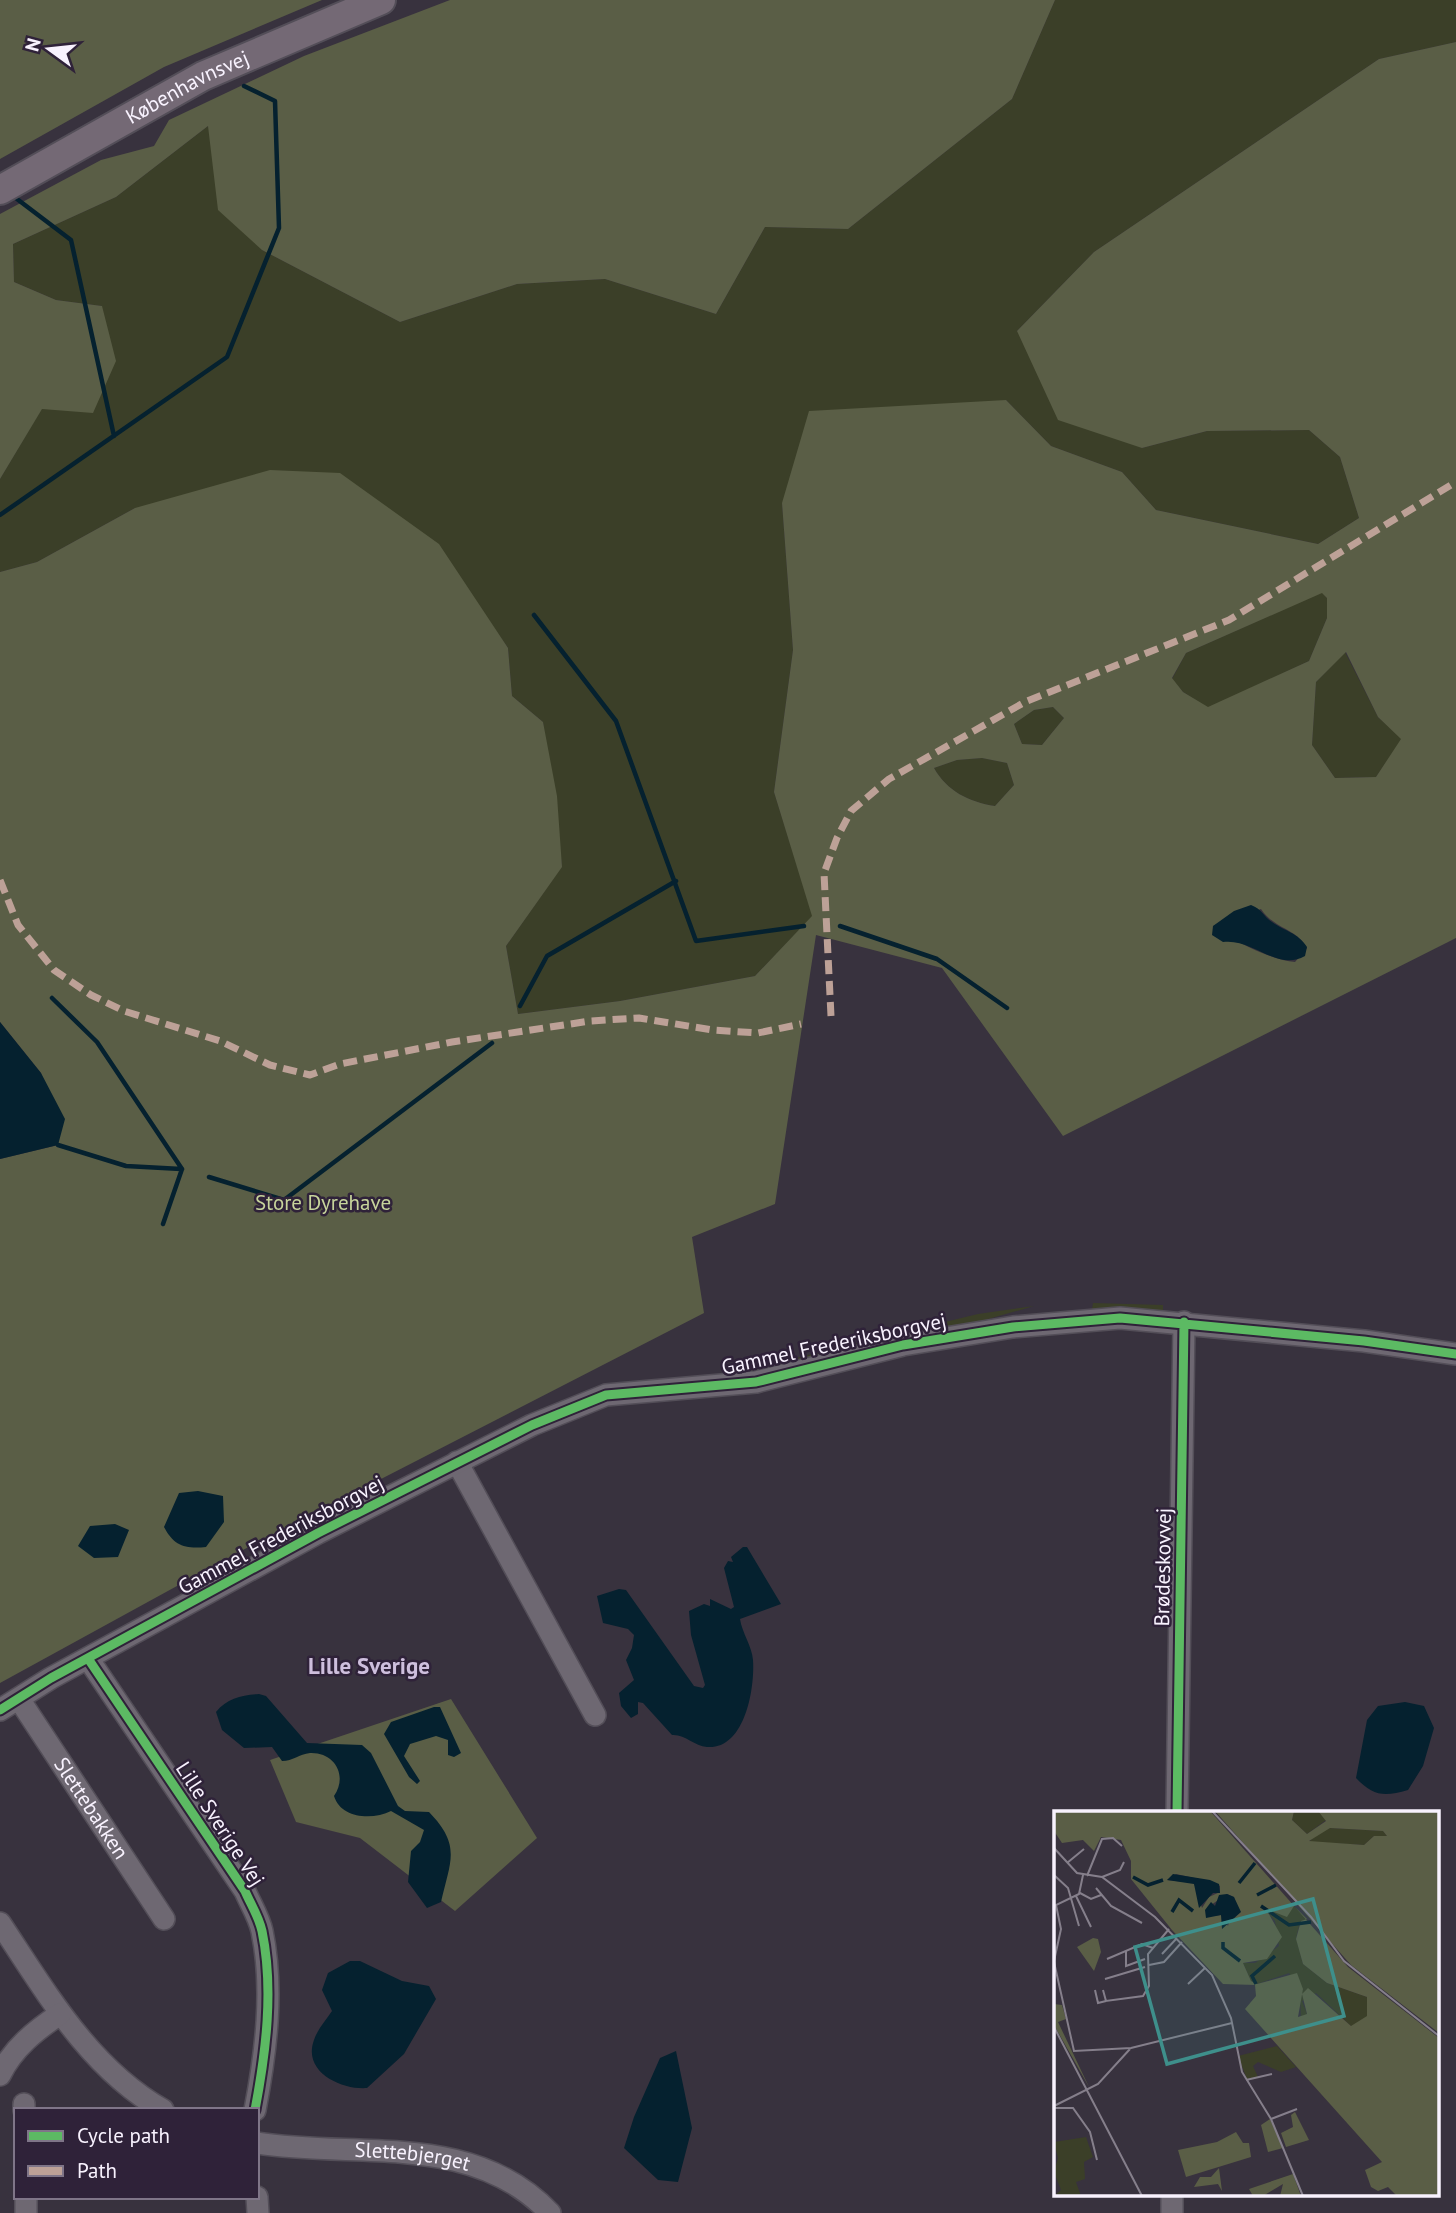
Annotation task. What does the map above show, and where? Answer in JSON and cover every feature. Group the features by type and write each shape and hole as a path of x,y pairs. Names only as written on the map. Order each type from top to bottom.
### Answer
{"main road":[{"name":"Københavnsvej","path":"0,190 203,76 382,0"}],"street":[{"name":"Gammel Frederiksborgvej","path":"0,1710 311,1536 570,1407 606,1395 757,1382 857,1354 1013,1327 1120,1318 1184,1322 1456,1354"},
{"name":"Brødeskovvej","path":"1177,1811 1184,1322"},
{"path":"457,1462 595,1715"},
{"name":"Lille Sverige Vej","path":"89,1660 245,1891 262,1930 267,1990 265,2057 255,2108"},
{"name":"Slettebakken","path":"19,1699 164,1919"},
{"path":"0,1923 60,2014 98,2058 125,2084 160,2108"},
{"path":"0,2075 16,2050 33,2032 60,2014"},
{"name":"Slettebjerget","path":"259,2143 454,2158 495,2172 535,2197 550,2213"}],"green space":[{"path":"0,0 322,0 164,67 0,159"},
{"path":"450,0 1055,0 1012,99 848,229 765,227 716,314 605,279 517,284 400,322 262,250 218,210 208,126 116,197 13,244 14,282 56,300 102,306 116,361 93,413 42,409 0,479 0,214 101,160 154,146 169,120 304,56"},
{"path":"1055,0 1456,0 1456,42 1379,59 1094,252 1017,331 1142,448 1207,431 1309,430 1340,457 1359,518 1318,544 1156,510 1122,472 1051,446 1006,400 782,503 793,650 774,792 813,916 755,976 620,1001 518,1014 506,946 562,866 543,722 512,696 508,648 487,618 135,508 37,562 0,572 0,479 102,306 56,300 14,282 13,244 116,197 208,126 262,250 400,322 517,284 605,279 716,314 765,227 848,229 1012,99"},
{"name":"Store Dyrehave","path":"1456,42 1456,938 1063,1136 942,968 816,935 775,1204 692,1237 704,1313 239,1552 0,1683 0,1159 58,1145 41,1073 0,1022 0,572 37,562 135,508 270,470 340,473 439,544 508,648 512,696 543,722 557,796 562,867 506,946 518,1014 620,1001 755,976 812,916 774,792 793,650 782,503 809,411 1006,400 1051,446 1122,472 1156,510 1318,544 1359,518 1340,457 1309,430 1207,431 1142,448 1058,420 1017,331 1094,252 1379,59","holes":["1322,593 1327,598 1327,618 1309,661 1208,707 1183,692 1172,678 1186,653","1346,652 1378,717 1401,739 1376,777 1335,778 1312,745 1316,682","1053,707 1064,718 1042,745 1022,744 1014,724 1034,710","982,758 1007,763 1014,785 995,806 985,804 952,789 934,768 957,760","1261,909 1272,921 1297,936 1307,948 1295,962 1275,958 1213,926"]},
{"path":"1322,592 1327,598 1327,618 1309,661 1208,708 1183,692 1172,679 1186,653"},
{"path":"1345,652 1378,717 1402,739 1376,777 1335,778 1312,745 1316,682"},
{"path":"1053,707 1064,718 1042,745 1022,744 1014,724 1034,710"},
{"path":"982,758 1007,763 1014,785 995,806 976,802 960,794 945,783 934,768 957,760"},
{"path":"1093,1303 1163,1305 1163,1313 1092,1309"},
{"path":"1034,1306 964,1326 759,1372 722,1376 978,1314"},
{"path":"451,1699 537,1838 455,1911 360,1838 296,1822 270,1760"}],"water":[{"path":"1251,905 1272,922 1299,938 1307,947 1305,956 1295,960 1275,958 1245,945 1223,942 1212,935 1213,926 1234,911"},
{"path":"0,1022 41,1073 65,1119 58,1145 0,1159"},
{"path":"198,1491 223,1496 224,1522 206,1547 186,1547 176,1542 164,1527 179,1493"},
{"path":"115,1524 129,1530 118,1557 94,1558 78,1546 90,1526"},
{"path":"743,1547 747,1547 781,1604 740,1619 752,1655 753,1672 749,1701 739,1728 730,1739 720,1745 707,1747 672,1735 643,1703 638,1702 638,1714 631,1718 621,1706 619,1693 634,1680 626,1660 634,1635 628,1629 603,1623 597,1596 619,1589 626,1590 694,1686 703,1688 705,1685 691,1635 689,1611 704,1604 710,1606 710,1599 731,1609 734,1607 724,1568 728,1561 733,1562 731,1557"},
{"path":"259,1694 266,1696 307,1743 362,1745 371,1753 398,1806 405,1811 429,1812 450,1845 450,1864 441,1902 427,1908 408,1882 411,1851 420,1842 424,1830 391,1811 367,1816 343,1809 334,1796 340,1781 339,1773 326,1756 310,1753 282,1761 272,1747 244,1748 222,1730 216,1712 220,1707 235,1698"},
{"path":"1405,1702 1424,1706 1434,1728 1423,1766 1408,1790 1392,1794 1374,1792 1356,1778 1367,1720 1378,1706"},
{"path":"440,1707 461,1753 454,1757 448,1755 448,1740 436,1736 410,1744 404,1756 420,1781 417,1784 409,1777 384,1734 391,1722"},
{"path":"350,1961 360,1961 402,1981 429,1986 436,1999 404,2054 367,2088 346,2086 327,2077 319,2070 312,2051 317,2033 332,2011 322,1990 328,1973"},
{"path":"676,2051 692,2128 678,2182 658,2180 624,2148 634,2117 660,2058"}],"waterway":[{"path":"0,515 227,357 279,228 275,101 244,86"},
{"path":"17,199 71,240 114,436"},
{"path":"534,615 616,721 696,941 804,926"},
{"path":"520,1006 547,956 676,881"},
{"path":"840,926 937,959 1007,1008"},
{"path":"52,998 97,1042 182,1169"},
{"path":"209,1177 284,1200 492,1043"},
{"path":"58,1145 126,1166 181,1169"},
{"path":"163,1224 182,1169"}],"marked path":[{"path":"831,1016 824,873 851,811 889,779 1025,702 1229,620 1456,482"},
{"path":"0,880 18,925 54,970 91,995 124,1011 220,1041 270,1065 310,1075 340,1064 452,1042 590,1021 639,1018 713,1030 758,1033 801,1024"}],"cycle path":[{"path":"0,1710 51,1678 318,1533 532,1425 606,1395 756,1382 903,1345 1013,1327 1120,1318 1364,1341 1456,1354"},
{"path":"1177,1811 1184,1322"},
{"path":"89,1660 245,1891 259,1921 266,1953 268,1998 265,2043 255,2108"}],"district":[{"name":"Lille Sverige","path":"369,1666"}]}
